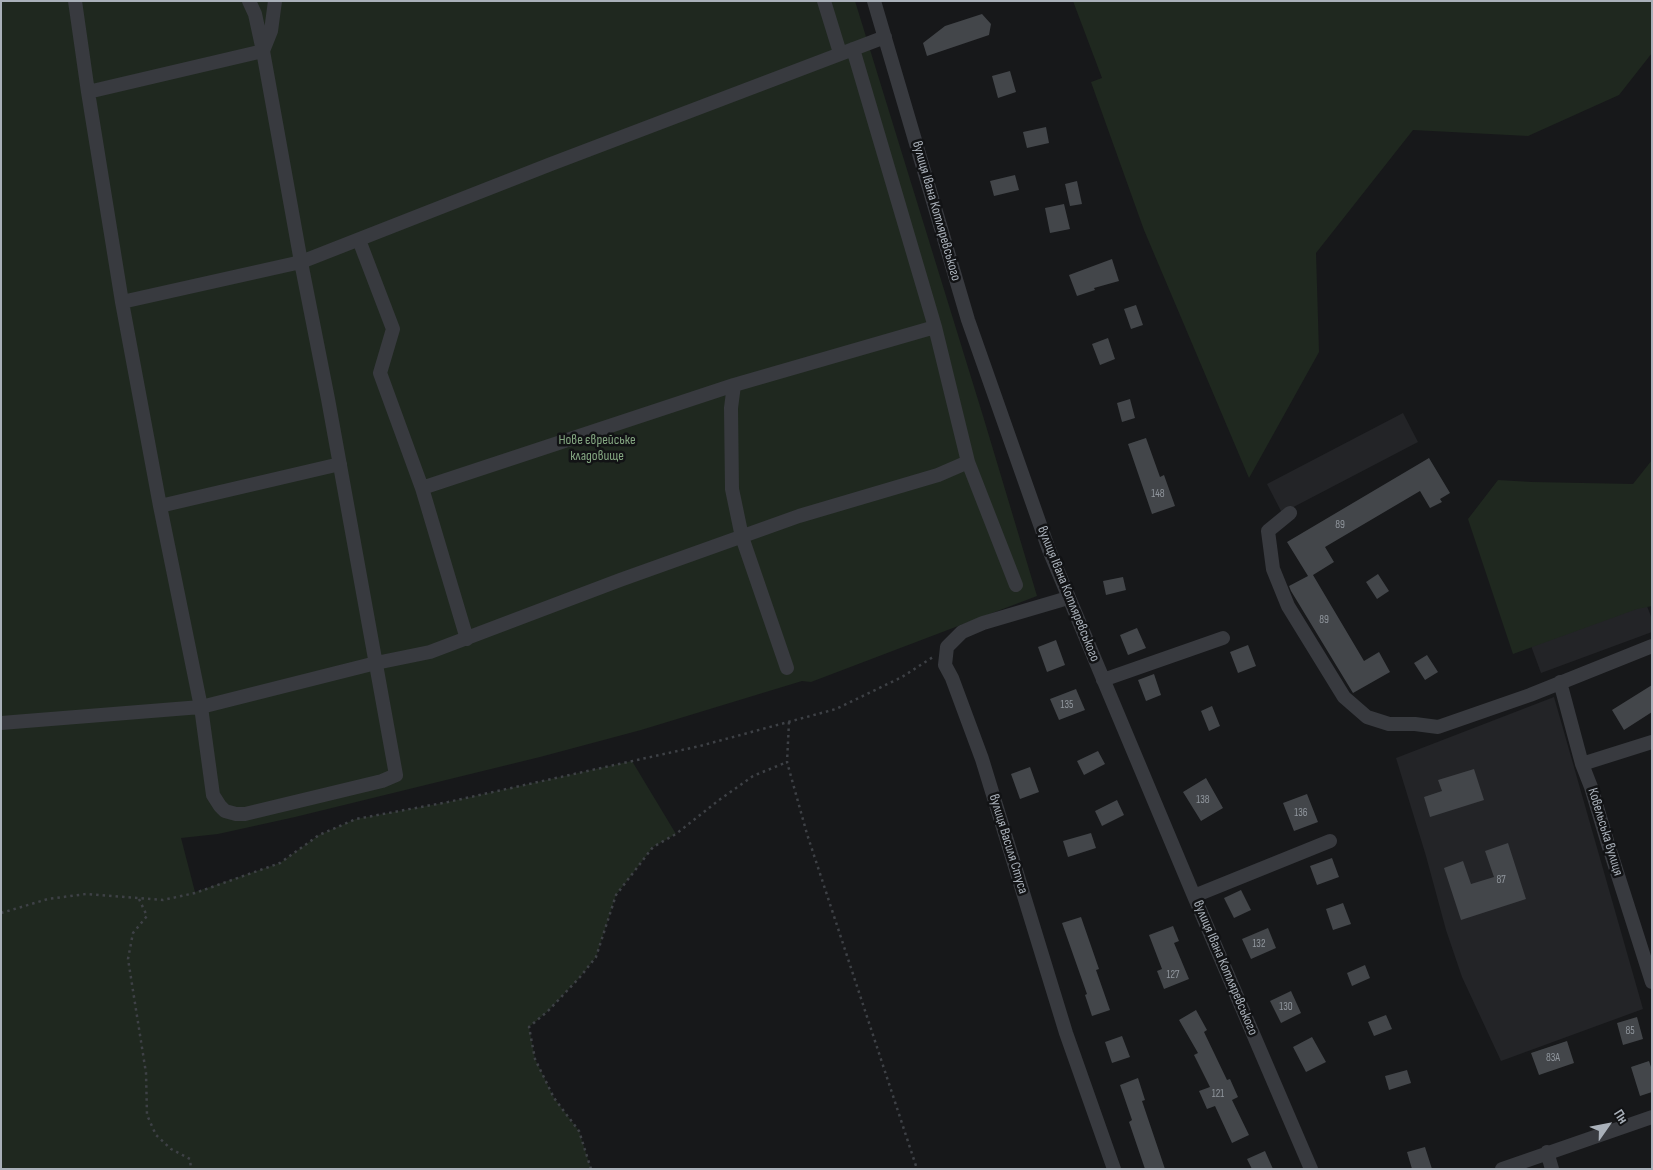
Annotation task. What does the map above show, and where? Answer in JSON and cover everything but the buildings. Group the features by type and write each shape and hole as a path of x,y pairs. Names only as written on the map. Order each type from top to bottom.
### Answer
{"street":[{"path":"75,1 122,302 160,506 201,707 213,795 225,811 236,814 244,814 382,782 396,775 263,51 255,14 249,1"},
{"path":"263,51 271,31 275,1"},
{"path":"824,1 847,51 935,327 968,462 1016,585"},
{"name":"вулиця Івана Котляревського","path":"874,1 968,320 1048,550 1311,1169"},
{"path":"122,302 301,262 550,164 885,37"},
{"path":"88,92 263,51"},
{"path":"359,240 394,328 380,373 422,488 467,639"},
{"path":"422,488 734,385 935,327"},
{"path":"734,385 731,408 732,488 742,537 787,668"},
{"path":"1,723 201,707 376,663 430,652 620,580 799,516 938,475 968,462"},
{"path":"160,506 340,464"},
{"path":"1290,513 1268,531 1273,570 1288,606 1344,697 1367,717 1389,724 1415,724 1438,727 1530,695 1652,646"},
{"path":"947,648 962,632 983,623 1068,598"},
{"path":"1103,680 1224,638"},
{"name":"вулиця Василя Стуса","path":"947,648 945,665 952,678 982,759 1066,1033 1114,1169"},
{"name":"Ковельська вулиця","path":"1560,682 1582,764 1591,787 1652,982"},
{"path":"1582,764 1652,742"},
{"path":"1194,896 1330,841"},
{"path":"1502,1169 1652,1117"},
{"path":"1547,1152 1552,1169"}],"path":[{"path":"1,913 48,899 86,894 163,900 195,892 280,863 319,835 356,819 448,802 700,746 836,709 902,677 947,648"},
{"path":"789,722 787,762 807,834 917,1169"},
{"path":"591,1169 579,1131 554,1098 534,1059 529,1027 548,1011 596,957 616,895 653,847 676,834 753,776 787,762"},
{"path":"139,898 147,916 133,933 128,959 146,1073 147,1116 156,1135 171,1149 190,1159 191,1169"}],"shaded area":[{"path":"1403,413 1418,442 1282,513 1267,484"},
{"path":"1645,601 1652,619 1652,632 1541,673 1530,643"},
{"path":"1554,697 1643,1009 1501,1061 1462,977 1446,930 1396,758"}],"green space":[{"name":"Нове єврейське кладовище","path":"1,1 855,1 1037,596 811,682 802,681 641,730 540,757 295,817 218,834 181,838 195,892 280,863 319,835 356,819 448,802 632,761 676,834 653,847 616,895 596,957 548,1011 529,1027 535,1059 554,1098 579,1131 591,1169 1,1169"},
{"path":"1073,1 1652,1 1652,53 1619,95 1528,136 1413,130 1316,253 1319,352 1249,478 1144,230 1091,82 1102,78"},
{"path":"1652,460 1652,606 1637,609 1513,654 1468,519 1498,480 1633,484"}]}
